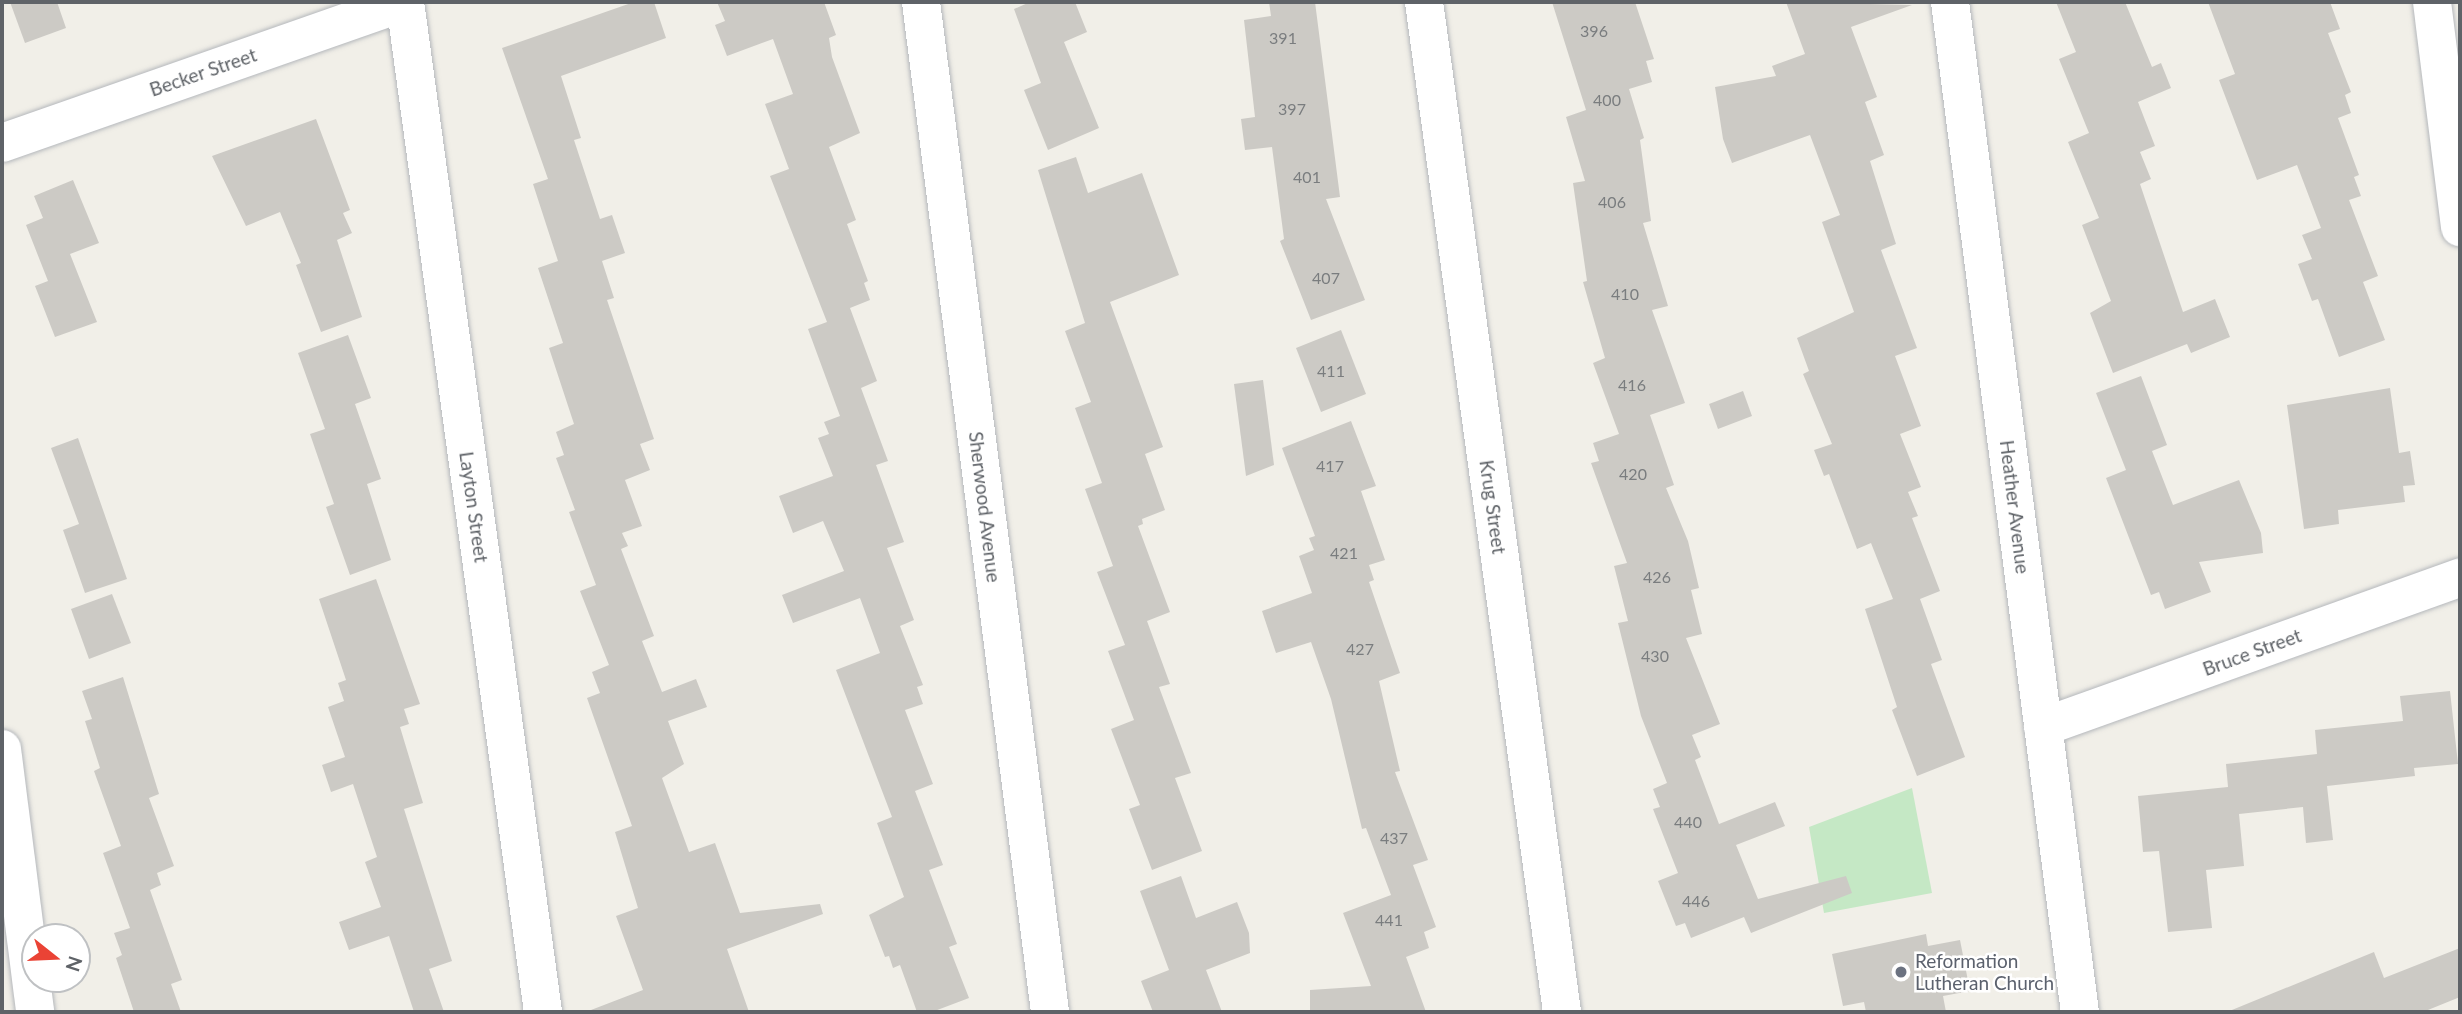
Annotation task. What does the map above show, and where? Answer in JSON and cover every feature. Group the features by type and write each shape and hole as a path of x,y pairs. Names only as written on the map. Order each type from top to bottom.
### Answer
{"street":[{"name":"Becker Street","path":"2,143 405,2"},
{"name":"Layton Street","path":"405,2 543,1012"},
{"name":"Sherwood Avenue","path":"921,2 1050,1012"},
{"name":"Krug Street","path":"1424,2 1562,1012"},
{"name":"Heather Avenue","path":"1950,2 2080,1012"},
{"path":"2432,2 2460,227"},
{"name":"Bruce Street","path":"2043,727 2460,578"},
{"path":"2,749 15,955 36,1012"}],"green space":[{"path":"1912,788 1932,893 1824,913 1809,827"}],"building":[{"path":"10,2 57,2 66,28 25,43"},
{"path":"634,2 654,2 666,38 561,76 581,138 574,140 600,219 612,215 625,253 602,261 614,298 607,300 654,439 640,444 650,470 625,480 642,526 622,533 628,546 621,549 654,636 642,641 662,692 696,679 707,707 668,721 684,764 662,778 689,852 715,843 740,913 820,904 823,914 727,949 749,1012 591,1010 643,990 616,916 638,908 615,832 632,826 587,698 600,693 592,672 609,665 580,591 596,585 569,512 575,510 556,458 564,455 556,432 574,424 549,348 563,343 538,268 558,261 533,184 548,179 502,48"},
{"path":"717,2 824,2 836,35 829,38 832,57 860,133 829,147 856,220 847,224 868,281 864,283 870,300 850,308 877,381 861,388 888,461 876,465 904,542 887,548 914,620 900,626 923,685 917,687 923,704 905,710 933,784 915,791 943,865 929,870 957,944 949,947 969,998 932,1012 917,1012 900,965 893,968 889,956 885,957 869,915 904,897 877,823 892,817 836,670 880,653 860,598 793,623 782,595 844,571 823,521 793,533 779,496 833,476 818,438 829,434 824,422 840,416 808,329 827,322 770,176 789,169 765,104 793,94 773,39 727,56 715,25 725,21"},
{"path":"1030,2 1075,2 1087,32 1064,42 1099,128 1048,150 1024,90 1041,83 1014,9"},
{"path":"1269,2 1315,2 1340,197 1326,199 1365,300 1311,320 1280,241 1284,239 1272,147 1245,150 1241,119 1255,117 1244,20 1271,16"},
{"path":"1552,2 1635,2 1654,59 1646,61 1652,82 1629,89 1644,138 1640,140 1651,221 1643,223 1668,306 1652,310 1685,403 1650,415 1674,485 1666,488 1688,541 1699,588 1691,590 1702,634 1686,638 1720,724 1692,735 1701,757 1695,760 1719,824 1775,802 1785,826 1736,845 1758,899 1846,876 1852,893 1751,933 1744,917 1691,938 1685,923 1676,926 1658,881 1678,873 1653,809 1660,807 1653,789 1667,783 1641,716 1618,623 1628,621 1614,566 1627,563 1591,463 1599,461 1593,443 1619,434 1593,363 1605,358 1583,282 1587,281 1573,183 1585,181 1566,117 1586,110"},
{"path":"1786,2 1912,5 1851,27 1877,97 1865,102 1884,155 1870,161 1896,244 1881,250 1917,348 1895,356 1921,426 1900,434 1921,487 1908,492 1918,516 1912,518 1940,591 1920,599 1942,660 1931,664 1965,757 1917,776 1892,710 1897,707 1865,609 1893,599 1871,543 1857,549 1829,474 1824,476 1814,450 1832,444 1803,374 1809,371 1797,338 1854,312 1822,222 1840,215 1810,135 1732,163 1723,139 1715,87 1776,76 1772,66 1805,54"},
{"path":"2056,2 2125,2 2152,67 2161,63 2171,88 2138,102 2155,146 2140,152 2151,179 2140,184 2183,312 2215,299 2230,337 2191,353 2187,344 2113,373 2090,313 2111,301 2082,225 2099,218 2068,142 2089,133 2059,59 2076,52"},
{"path":"2208,2 2330,2 2340,29 2328,33 2351,92 2345,95 2351,113 2338,118 2359,175 2354,177 2361,196 2349,200 2378,276 2363,282 2385,340 2339,357 2318,299 2312,301 2298,264 2312,259 2302,235 2321,228 2297,165 2257,180 2219,80 2235,74"},
{"path":"316,119 350,210 343,213 352,233 337,240 362,317 321,332 296,265 301,263 280,212 246,226 212,156"},
{"path":"1076,157 1088,193 1142,173 1179,275 1110,302 1163,447 1145,454 1165,510 1142,519 1143,524 1138,526 1170,612 1147,621 1170,684 1159,687 1191,773 1175,778 1202,851 1152,870 1129,809 1140,805 1111,729 1134,720 1108,651 1125,645 1097,572 1113,566 1085,489 1102,483 1075,408 1091,402 1065,331 1085,323 1038,170"},
{"path":"73,180 99,243 70,254 97,322 55,337 35,286 48,281 26,225 43,218 34,196"},
{"path":"1341,330 1366,394 1321,412 1296,348"},
{"path":"348,335 371,398 355,404 381,479 367,484 391,560 350,575 326,507 334,504 310,434 325,429 298,353"},
{"path":"2141,376 2167,445 2152,451 2173,505 2239,480 2261,533 2263,553 2199,562 2211,592 2165,609 2159,592 2151,595 2106,478 2126,470 2096,393"},
{"path":"1263,380 1274,465 1246,476 1234,384"},
{"path":"2390,388 2399,453 2410,451 2415,485 2403,486 2405,502 2338,510 2339,524 2304,529 2287,405"},
{"path":"1743,391 1752,416 1718,429 1709,404"},
{"path":"1351,421 1376,486 1361,491 1385,560 1369,565 1374,580 1369,582 1400,673 1379,681 1400,771 1395,772 1428,860 1413,865 1436,927 1424,932 1429,948 1406,957 1426,1012 1310,1012 1310,990 1371,986 1343,913 1391,895 1366,828 1362,829 1331,699 1311,642 1276,653 1262,611 1312,593 1299,556 1314,550 1309,538 1315,536 1282,448"},
{"path":"78,438 127,579 85,593 63,530 79,524 51,448"},
{"path":"376,579 420,704 404,709 409,724 400,727 423,803 404,809 452,961 429,969 444,1012 414,1012 389,936 349,950 339,922 381,907 365,862 377,857 353,784 331,792 322,765 345,757 328,707 344,701 338,683 346,680 319,599"},
{"path":"112,594 131,643 89,659 71,609"},
{"path":"123,677 159,794 149,798 174,866 157,873 161,885 150,890 182,980 171,984 181,1012 134,1012 116,958 122,955 114,933 130,928 103,853 121,846 94,771 100,768 85,721 92,719 82,691"},
{"path":"2450,691 2458,764 2414,768 2415,776 2327,786 2333,840 2306,843 2303,807 2239,814 2244,866 2206,870 2212,928 2168,932 2159,851 2143,852 2138,796 2228,787 2226,764 2317,754 2315,730 2403,721 2400,696"},
{"path":"1181,876 1196,918 1237,902 1249,933 1250,953 1206,970 1222,1012 1153,1012 1141,981 1169,970 1140,891"},
{"name":"Reformation Lutheran Church","path":"1926,934 1928,946 1960,940 1970,991 1943,996 1946,1012 1866,1012 1864,1002 1843,1006 1832,954"},
{"path":"2460,948 2460,997 2423,1012 2227,1012 2374,952 2384,978"}],"place":[{"name":"Reformation Lutheran Church","path":"1901,972"}]}
